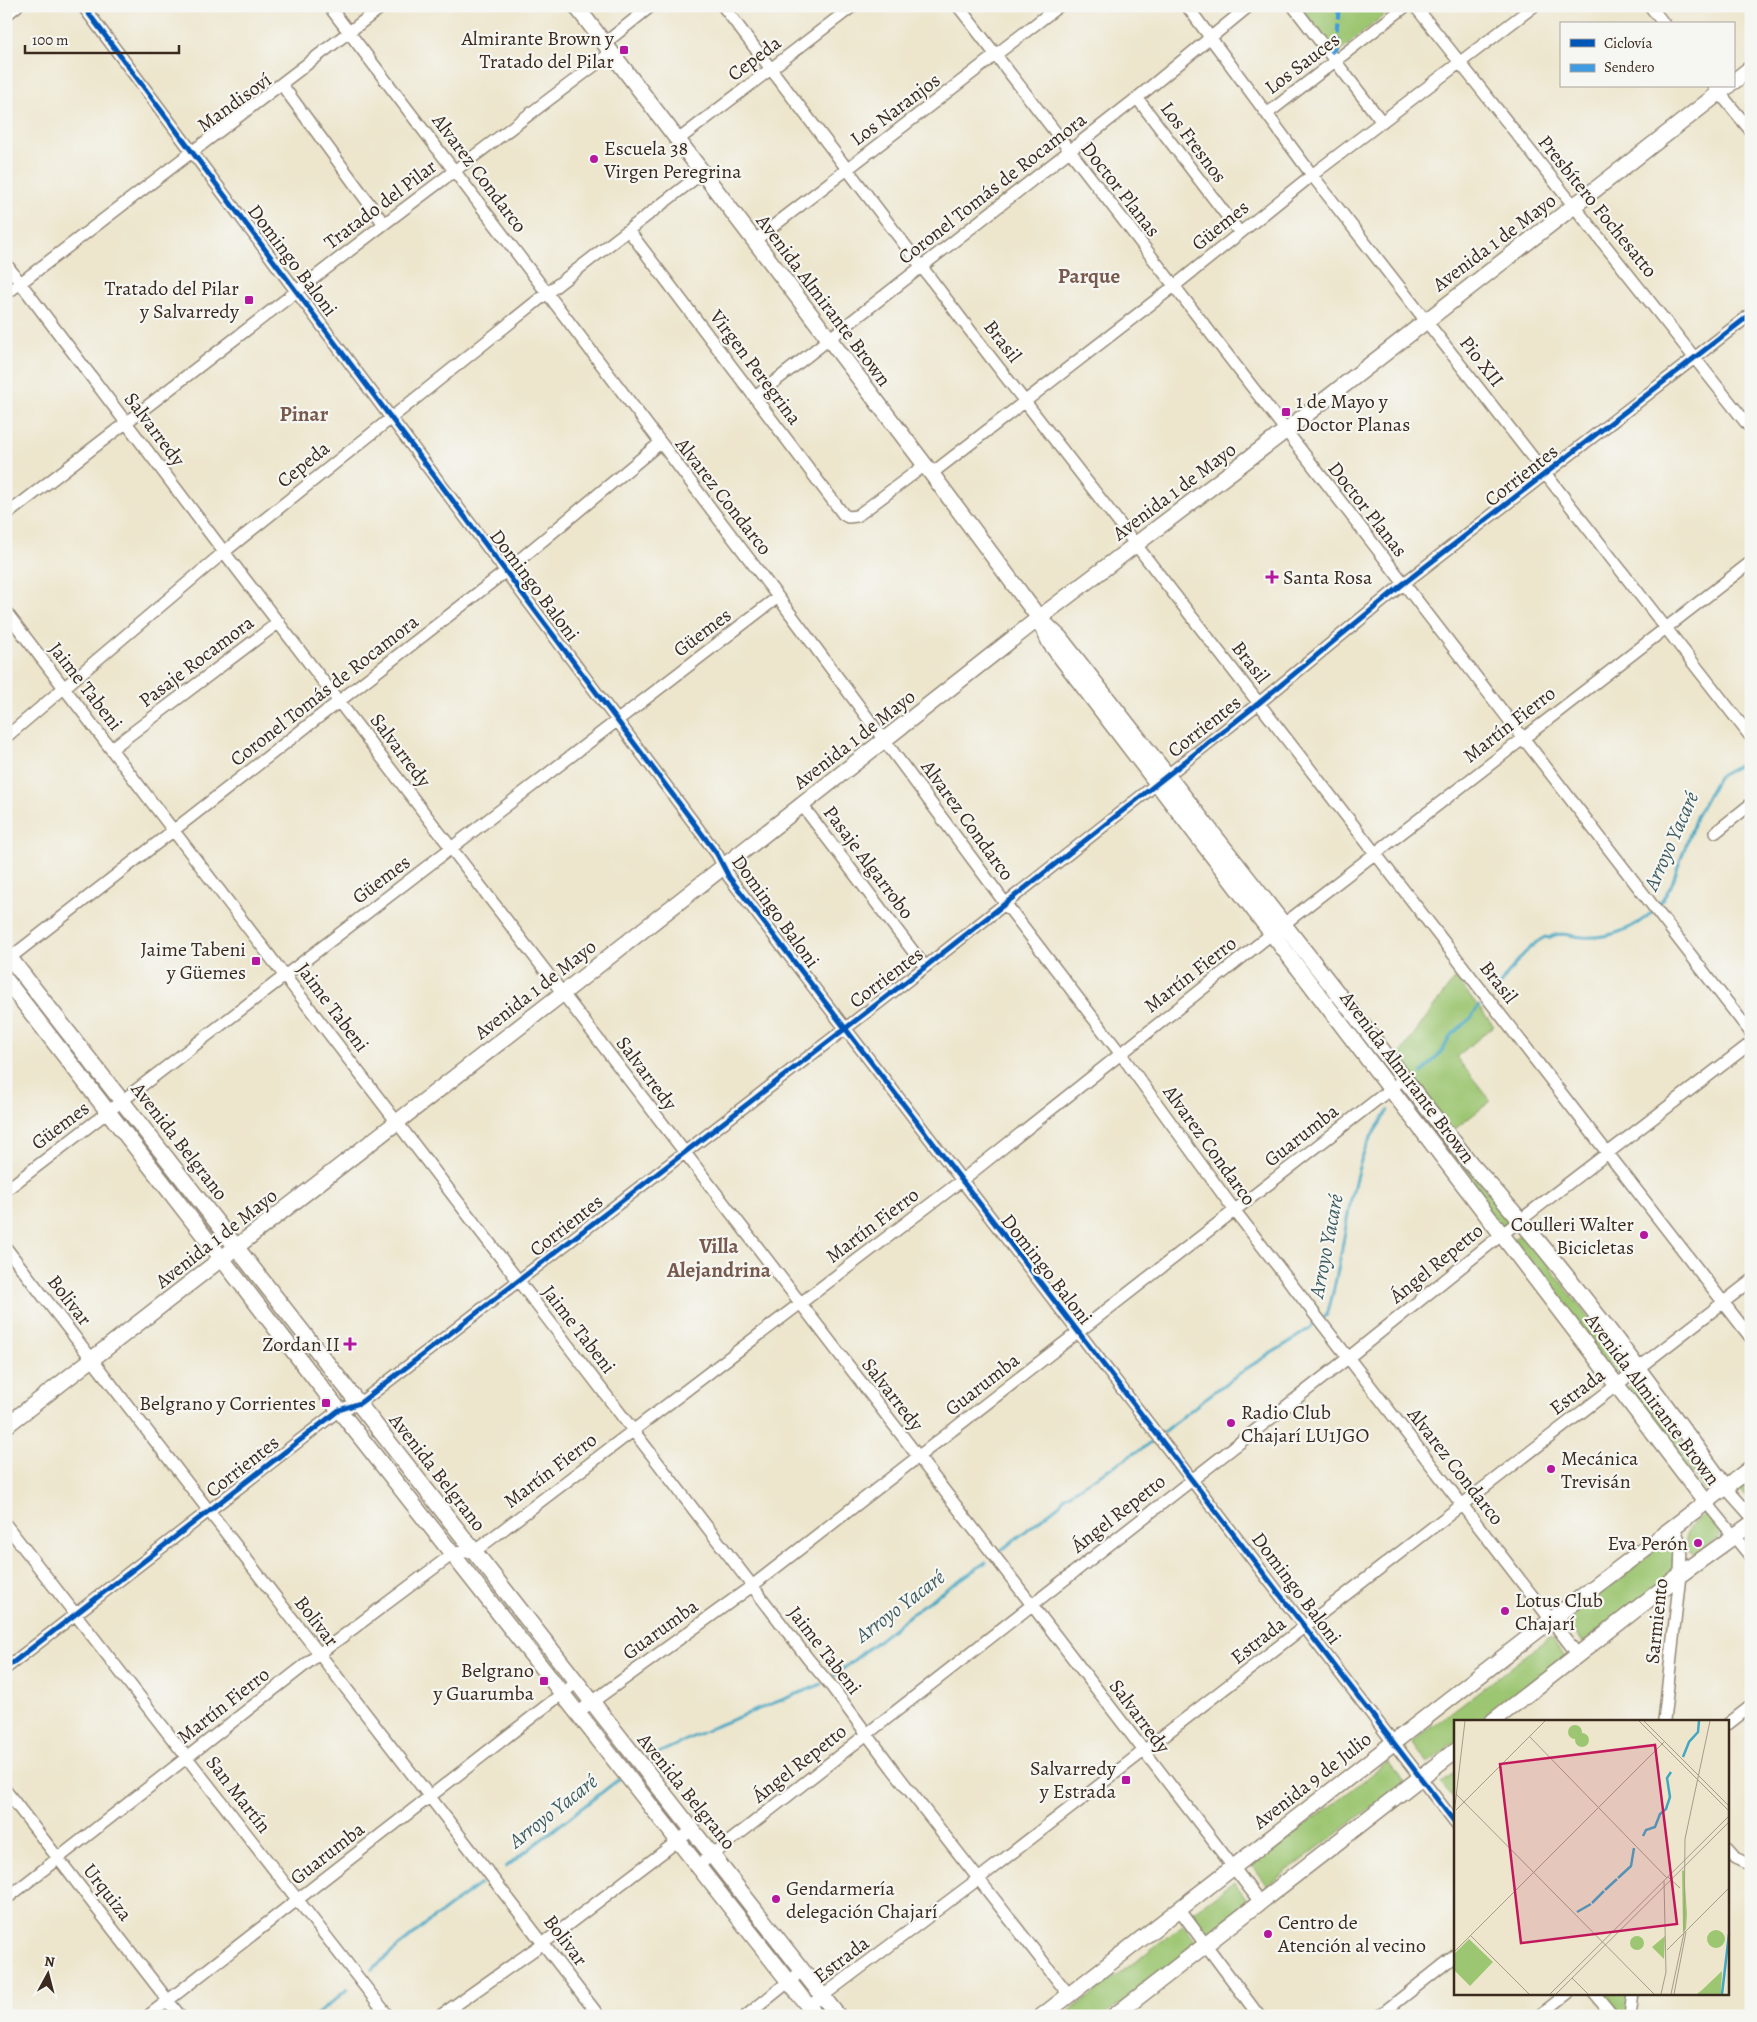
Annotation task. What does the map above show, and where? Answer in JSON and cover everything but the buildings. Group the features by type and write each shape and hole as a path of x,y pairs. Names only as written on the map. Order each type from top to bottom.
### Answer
{"main road":[{"name":"Avenida Almirante Brown","path":"576,6 928,470 1038,618 1050,643 1161,779 1278,928 1404,1078 1471,1164 1522,1219 1638,1368 1726,1488"},
{"path":"1734,81 1751,68"},
{"name":"Avenida 1 de Mayo","path":"6,1426 563,993 1038,618 1137,545 1574,206 1721,88"},
{"name":"Avenida Almirante Brown","path":"1278,928 1391,1088 1706,1502"},
{"name":"Avenida Belgrano","path":"8,957 237,1246 838,2016"},
{"name":"Avenida Belgrano","path":"6,980 339,1410 454,1553 676,1841 698,1866 812,2011"},
{"name":"Avenida 9 de Julio","path":"1047,2014 1392,1743 1751,1468"},
{"path":"1494,1720 1680,1575 1751,1524"},
{"path":"1114,2016 1454,1752"}],"street":[{"path":"6,14 17,6"},
{"name":"Domingo Baloni","path":"83,6 193,150 717,854 729,877 1454,1821"},
{"name":"Alvarez Condarco","path":"330,6 660,444 778,597 1005,903 1120,1053 1235,1211 1578,1655"},
{"name":"Mandisoví","path":"6,294 193,150 282,86 383,6"},
{"name":"Tratado del Pilar","path":"6,515 454,171 609,48 651,6"},
{"name":"Brasil","path":"723,6 922,267 1751,1338"},
{"name":"Cepeda","path":"678,140 853,6"},
{"name":"Doctor Planas","path":"958,6 1068,152 1751,1033"},
{"name":"Los Naranjos","path":"754,241 1059,6"},
{"name":"Pio XII","path":"1187,6 1312,174 1751,737"},
{"name":"Coronel Tomás de Rocamora","path":"755,397 1137,98 1249,6"},
{"path":"1293,6 1382,122"},
{"name":"Los Sauces","path":"1268,113 1406,6"},
{"name":"Presbítero Fochesatto","path":"1415,6 1751,429"},
{"path":"1650,6 1662,22"},
{"name":"Güemes","path":"857,516 928,470 1025,400 1173,287 1312,174 1529,8"},
{"path":"282,86 384,224"},
{"path":"1721,88 1751,132"},
{"name":"Los Fresnos","path":"1137,98 1240,233"},
{"name":"Cepeda","path":"6,737 64,690 224,552 547,293 702,173"},
{"name":"Virgen Peregrina","path":"629,231 842,514 857,516"},
{"name":"Salvarredy","path":"6,264 799,1304 1260,1902"},
{"name":"Corrientes","path":"6,1668 339,1410 360,1403 925,966 1259,703 1403,584 1751,314"},
{"name":"Coronel Tomás de Rocamora","path":"8,957 340,702 506,571 660,444"},
{"name":"Martín Fierro","path":"475,1551 961,1181 1278,928 1664,627 1751,562"},
{"name":"Güemes","path":"6,1190 778,597"},
{"name":"Jaime Tabeni","path":"6,612 752,1586 832,1687 866,1735 1069,1995"},
{"name":"Pasaje Rocamora","path":"111,749 279,622"},
{"path":"1716,832 1751,804"},
{"name":"Pasaje Algarrobo","path":"802,805 925,966"},
{"name":"Ángel Repetto","path":"698,1866 1348,1358 1501,1235 1751,1042"},
{"name":"Guarumba","path":"577,1713 752,1586 1404,1078"},
{"name":"Bolivar","path":"6,1248 429,1797 544,1942 599,2016"},
{"name":"Estrada","path":"812,2011 823,1997 978,1880 1751,1281"},
{"name":"Avenida Almirante Brown","path":"1726,1488 1751,1516"},
{"name":"Avenida Almirante Brown","path":"1706,1502 1751,1557"},
{"name":"San Martín","path":"6,1525 388,2016"},
{"name":"Sarmiento","path":"1664,1720 1680,1575 1681,1545 1674,1527"},
{"path":"454,1553 475,1551"},
{"name":"Martín Fierro","path":"6,1899 319,1654 454,1553"},
{"name":"Guarumba","path":"148,2016 577,1682"},
{"path":"1730,1722 1751,1706"},
{"name":"Urquiza","path":"6,1791 180,2016"},
{"path":"440,2016 544,1942 692,1830"},
{"path":"1730,1852 1736,1858 1751,1865"},
{"path":"1180,1909 1259,2016"},
{"path":"1379,2016 1454,1957"},
{"name":"Estrada","path":"746,2016 803,1970"},
{"path":"1539,2016 1567,1994"},
{"path":"1595,1994 1613,2016"},
{"path":"1630,2016 1633,1994"}],"green space":[{"path":"1298,6 1395,6 1337,54"},
{"path":"1289,940 1392,1071 1387,1074 1285,942"},
{"path":"1455,978 1494,1026 1456,1057 1491,1101 1451,1132 1398,1056"},
{"path":"1408,1093 1510,1219 1502,1227 1403,1097"},
{"path":"1523,1232 1626,1367 1615,1376 1512,1240"},
{"path":"1639,1379 1711,1484 1704,1489 1625,1389"},
{"path":"1751,1475 1751,1504 1737,1487"},
{"path":"1704,1515 1709,1517 1720,1531 1718,1538 1696,1555 1685,1550 1686,1538 1694,1521"},
{"path":"1664,1544 1671,1546 1676,1552 1672,1574 1583,1643 1567,1621"},
{"path":"1550,1637 1565,1658 1484,1720 1454,1720 1454,1743 1428,1763 1412,1742"},
{"path":"1388,1762 1405,1782 1267,1886 1252,1866"},
{"path":"1454,1774 1454,1800 1441,1784"},
{"path":"1234,1882 1249,1902 1207,1934 1192,1913"},
{"path":"1183,1925 1198,1944 1105,2016 1064,2016"},
{"path":"1598,1994 1631,1994 1629,2016 1616,2016"}],"waterway":[{"name":"Arroyo Yacaré","path":"1657,907 1671,886 1696,817 1718,777 1751,759"},
{"name":"Arroyo Yacaré","path":"1494,993 1530,947 1545,937 1549,938 1561,934 1592,937 1620,932 1638,923 1653,911"},
{"name":"Arroyo Yacaré","path":"1422,1073 1443,1050 1450,1036 1471,1018 1479,1006"},
{"name":"Arroyo Yacaré","path":"1322,1318 1327,1315 1333,1294 1358,1169 1367,1144 1389,1110"},
{"name":"Arroyo Yacaré","path":"1163,1433 1227,1382 1317,1322"},
{"name":"Arroyo Yacaré","path":"999,1552 1060,1504 1065,1496 1151,1443"},
{"name":"Arroyo Yacaré","path":"834,1676 920,1607 986,1562"},
{"name":"Arroyo Yacaré","path":"648,1758 716,1726 822,1684"},
{"name":"Arroyo Yacaré","path":"506,1867 619,1779"},
{"name":"Arroyo Yacaré","path":"372,1969 427,1923 480,1884"},
{"name":"Arroyo Yacaré","path":"315,2016 348,1989"}],"marked path":[{"path":"1331,53 1335,48 1339,6"}],"cycle path":[{"path":"83,6 717,854 729,877 1454,1821"},
{"path":"6,1668 339,1410 360,1403 925,967 1259,703 1403,584 1751,314"}],"place":[{"name":"Almirante Brown y Tratado del Pilar","path":"624,50"},
{"name":"Escuela 38 Virgen Peregrina","path":"594,159"},
{"name":"Tratado del Pilar y Salvarredy","path":"249,300"},
{"name":"1 de Mayo y Doctor Planas","path":"1286,412"},
{"name":"Santa Rosa","path":"1272,577"},
{"name":"Jaime Tabeni y Güemes","path":"256,961"},
{"name":"Coulleri Walter Bicicletas","path":"1644,1235"},
{"name":"Zordan II","path":"350,1344"},
{"name":"Belgrano y Corrientes","path":"326,1403"},
{"name":"Radio Club Chajarí LU1JGO","path":"1231,1423"},
{"name":"Mecánica Trevisán","path":"1551,1469"},
{"name":"Eva Perón","path":"1698,1543"},
{"name":"Lotus Club Chajarí","path":"1505,1611"},
{"name":"Belgrano y Guarumba","path":"544,1681"},
{"name":"Salvarredy y Estrada","path":"1126,1780"},
{"name":"Gendarmería delegación Chajarí","path":"776,1899"},
{"name":"Centro de Atención al vecino","path":"1268,1934"}],"district":[{"name":"Parque","path":"1089,276"},
{"name":"Pinar","path":"304,414"},
{"name":"Villa Alejandrina","path":"719,1258"}]}
